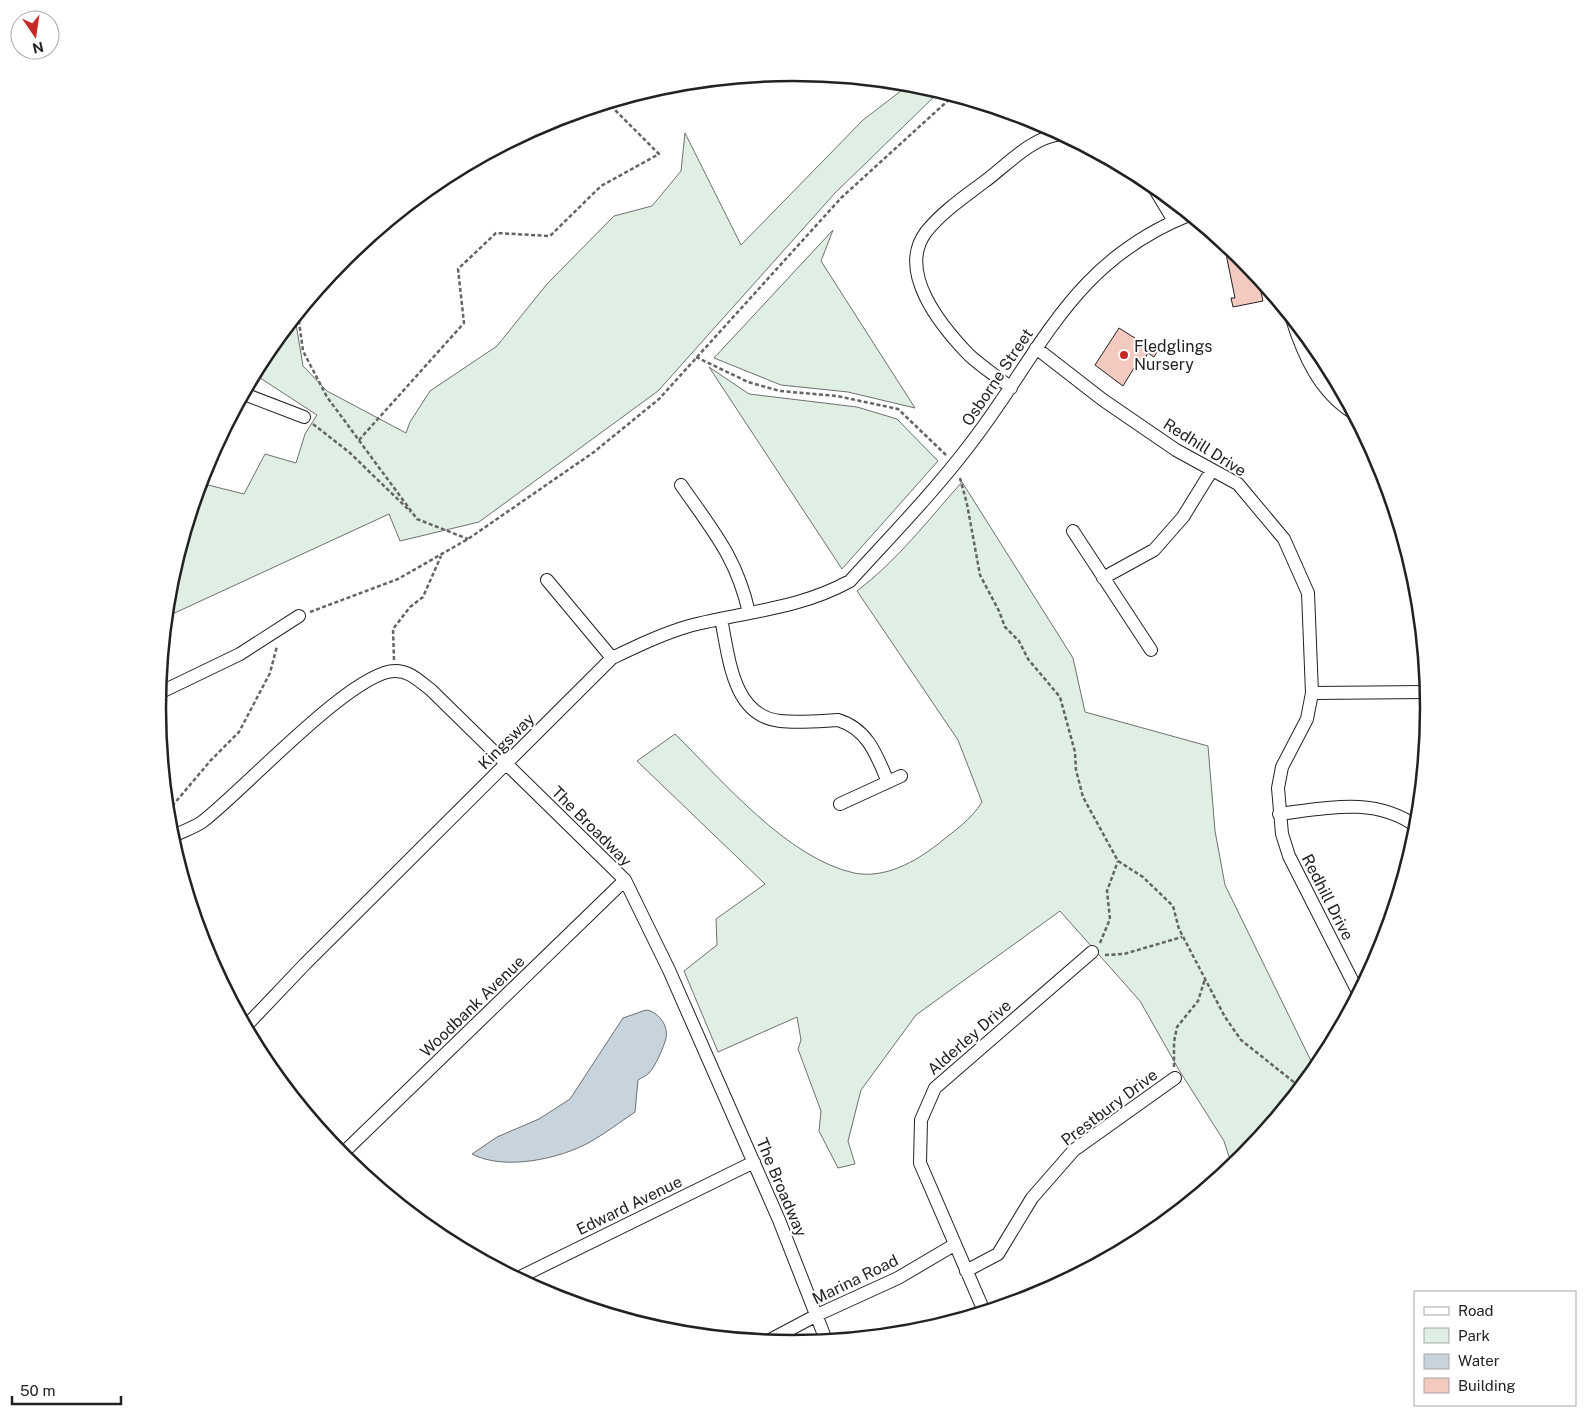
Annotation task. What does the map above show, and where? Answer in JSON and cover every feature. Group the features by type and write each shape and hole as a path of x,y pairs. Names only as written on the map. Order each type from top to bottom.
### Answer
{"street":[{"path":"1011,388 970,356 940,322 923,294 917,273 916,254 925,233 954,204 1027,148 1049,136"},
{"path":"1163,202 1174,221"},
{"name":"Osborne Street","path":"850,581 955,463 1011,388 1066,305 1095,274 1130,246 1183,218"},
{"path":"1300,340 1310,366 1328,390 1338,400"},
{"name":"Redhill Drive","path":"1036,348 1103,400 1176,450 1238,484 1284,539 1308,593 1312,693 1307,719 1282,767 1278,788 1279,814 1288,856 1355,986"},
{"path":"249,396 304,417"},
{"path":"1103,578 1154,550 1184,518 1212,470"},
{"path":"681,485 729,553 739,575 749,614"},
{"path":"1073,531 1151,650"},
{"path":"547,580 612,658"},
{"name":"Kingsway","path":"250,1021 305,964 612,658 659,635 721,619 800,603 825,595 850,581"},
{"path":"167,689 240,654 281,630 299,616"},
{"path":"721,619 735,682 752,708 759,714 778,721 838,720 845,722 859,732 873,746 888,782"},
{"path":"179,833 201,822 314,721 367,680 384,672 395,671"},
{"name":"The Broadway","path":"395,671 409,672 431,690 625,880 669,970 754,1162 824,1334"},
{"path":"1312,693 1419,692"},
{"path":"840,804 901,776"},
{"path":"1279,814 1330,807 1373,806 1392,811 1409,821"},
{"name":"Woodbank Avenue","path":"348,1149 625,880"},
{"name":"Alderley Drive","path":"981,1305 920,1163 921,1120 935,1088 1094,950"},
{"name":"Prestbury Drive","path":"966,1271 998,1254 1032,1198 1074,1150 1175,1078"},
{"name":"Edward Avenue","path":"525,1274 754,1162"},
{"name":"Marina Road","path":"780,1334 817,1315 898,1278 954,1244"}],"path":[{"path":"299,616 398,579 468,539 594,452 659,398 841,198 947,101"},
{"path":"359,440 464,323 458,268 496,233 550,236 601,186 659,154 613,108"},
{"path":"299,322 303,352 328,397 417,519"},
{"path":"696,358 748,382 780,390 837,396 898,409 955,463 967,504 980,575 999,611 1005,627 1019,640 1028,659 1060,697 1075,752 1076,770 1083,797 1118,861 1143,877 1173,906 1178,930 1225,1017 1240,1040 1295,1084"},
{"path":"304,417 349,452 417,519 468,539"},
{"path":"395,671 393,629 410,608 423,598 442,554"},
{"path":"174,803 238,732 270,673 281,630"},
{"path":"1118,861 1107,891 1110,919 1102,940 1094,950 1104,955 1124,954 1183,937"},
{"path":"1175,1078 1174,1042 1177,1026 1198,1001 1205,979"}],"green space":[{"path":"901,91 933,98 835,193 658,391 479,522 400,541 389,514 174,613 178,586 188,546 208,485 244,494 265,454 296,463 305,434 317,415 261,378 296,326 303,366 327,391 406,433 410,422 430,391 497,346 547,284 614,216 652,206 681,171 685,133 741,245 863,120"},
{"path":"833,230 821,261 915,408 848,392 781,385 714,358"},
{"path":"709,367 749,394 857,407 897,419 938,461 842,569"},
{"path":"962,482 1073,658 1085,712 1208,746 1215,831 1225,885 1311,1060 1290,1090 1264,1121 1229,1157 1224,1141 1179,1070 1140,1001 1060,911 916,1015 861,1090 848,1141 855,1164 838,1168 819,1131 821,1111 798,1049 801,1040 797,1017 718,1052 684,971 717,945 716,919 765,884 637,761 675,734 735,795 781,835 805,852 829,865 854,873 877,874 899,868 929,851 962,825 982,802 958,740 857,591 886,566"}],"water":[{"path":"646,1010 654,1013 661,1019 666,1028 666,1038 659,1057 651,1070 638,1080 635,1112 590,1142 548,1158 532,1161 500,1162 472,1154 497,1137 539,1119 570,1099 623,1018"}],"building":[{"path":"1226,256 1261,292 1263,301 1233,307 1231,298 1235,298"},
{"name":"Fledglings Nursery","path":"1119,328 1157,352 1154,357 1148,353 1141,365 1137,363 1123,386 1095,365"}],"place":[{"name":"Fledglings Nursery","path":"1124,355"}]}
